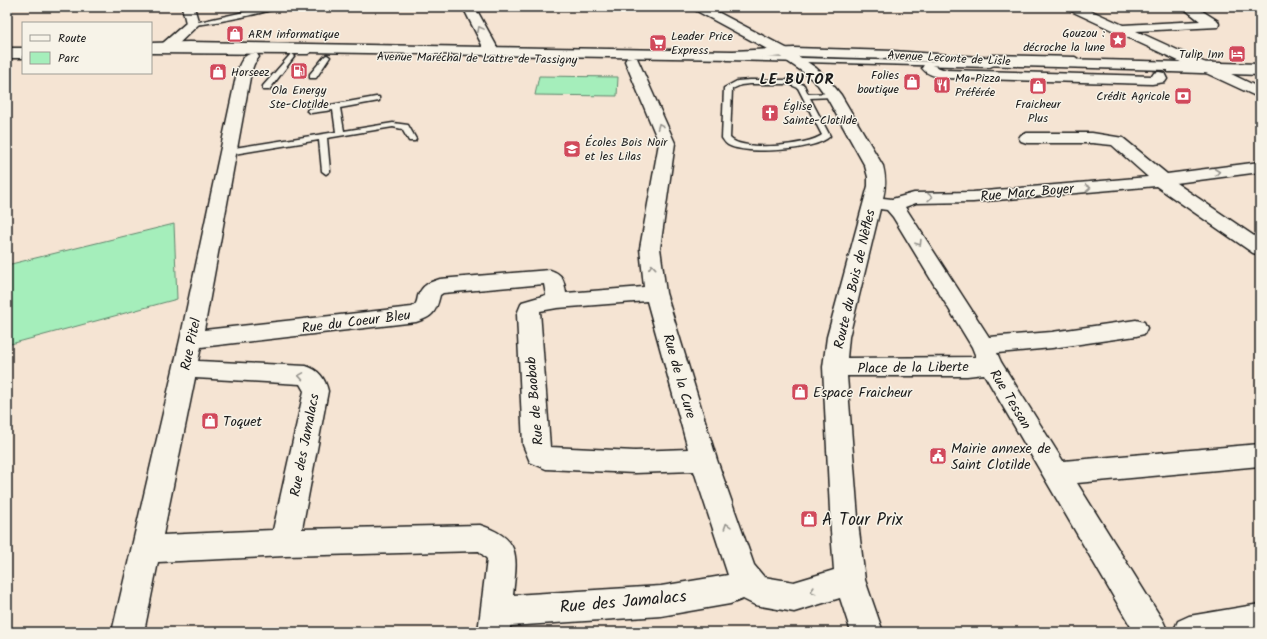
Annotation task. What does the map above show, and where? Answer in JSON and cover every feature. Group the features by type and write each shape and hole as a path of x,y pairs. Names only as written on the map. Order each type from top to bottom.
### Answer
{"street":[{"path":"168,46 193,24 188,7"},
{"path":"469,7 489,45 489,51"},
{"path":"704,10 728,7"},
{"path":"1073,7 1250,87 1260,78"},
{"path":"1122,29 1138,26 1213,24 1188,7"},
{"name":"Route du Bois de Nèfles","path":"704,10 793,59 829,81 874,166 877,177 877,186 883,204 838,337 835,367 845,532 850,580 867,632"},
{"path":"7,48 22,47"},
{"name":"Avenue Maréchal de Lattre de Tassigny","path":"152,47 733,55 793,59"},
{"path":"7,54 22,54"},
{"name":"Avenue Maréchal de Lattre de Tassigny","path":"152,55 252,58 293,62 327,57 432,57 632,61 793,59"},
{"name":"Avenue Leconte de Lisle","path":"793,59 893,55 1214,72"},
{"name":"Rue Pitel","path":"128,632 185,369 244,72 247,63 252,58"},
{"name":"Rue de la Cure","path":"632,61 667,143 650,248 655,293 704,460 742,573 748,582"},
{"name":"Avenue Leconte de Lisle","path":"829,81 929,68 939,73 953,74 1152,80 1160,79 1159,76 1260,68"},
{"path":"1027,138 1092,138 1117,141 1162,180 1260,249"},
{"name":"Rue Marc Boyer","path":"883,204 914,198 973,197 1162,180 1260,167"},
{"name":"Rue Tessan","path":"883,204 901,214 987,355 1055,473 1152,632"},
{"name":"Rue du Coeur Bleu","path":"191,340 406,316 421,312 428,305 430,292 433,288 440,286 550,277 554,281 557,301"},
{"name":"Rue de Baobab","path":"655,293 557,301 537,304 530,308 528,314 536,445 538,454 546,458 628,462 704,460"},
{"name":"Place de la Liberte","path":"835,367 967,367 987,355 1052,340 1136,328"},
{"name":"Rue des Jamalacs","path":"185,369 306,375 314,383 316,391 285,542"},
{"path":"1055,473 1260,455"},
{"name":"Rue des Jamalacs","path":"146,549 285,542 480,538 492,541 499,550 502,559 496,621 661,601 730,589 748,582"},
{"path":"748,582 755,590 794,597 850,580"},
{"path":"1189,632 1260,620"}],"lane":[{"path":"193,24 275,7"},
{"path":"7,48 22,50"},
{"name":"Avenue Maréchal de Lattre de Tassigny","path":"152,51 384,52 793,59"},
{"path":"313,76 327,57"},
{"name":"Avenue Leconte de Lisle","path":"793,59 1260,73"},
{"path":"266,88 282,68 293,62"},
{"path":"282,68 293,62"},
{"path":"308,68 319,68"},
{"path":"806,96 829,81"},
{"path":"750,82 790,82 801,87 806,96 826,136 824,139 799,146 745,147 732,144 726,138 728,88 733,85 750,82"},
{"path":"311,111 376,99"},
{"path":"336,107 340,134"},
{"path":"228,152 399,125 404,127 412,139"},
{"path":"323,137 326,171"}],"green space":[{"path":"539,76 618,77 617,96 535,95"},
{"path":"174,224 177,299 7,345 7,265"}],"place":[{"name":"ARM informatique","path":"235,34"},
{"name":"Gouzou : décroche la lune","path":"1118,40"},
{"name":"Leader Price Express","path":"658,43"},
{"name":"Tulip Inn","path":"1237,54"},
{"name":"Ola Energy Ste-Clotilde","path":"299,71"},
{"name":"Horseez","path":"218,72"},
{"name":"Folies boutique","path":"912,82"},
{"name":"Ma Pizza Préférée","path":"942,85"},
{"name":"Fraicheur Plus","path":"1038,86"},
{"name":"Crédit Agricole","path":"1183,96"},
{"name":"Église Sainte-Clotilde","path":"770,113"},
{"name":"Écoles Bois Noir et les Lilas","path":"572,149"},
{"name":"Espace Fraicheur","path":"800,392"},
{"name":"Toquet","path":"210,421"},
{"name":"Mairie annexe de Saint Clotilde","path":"938,456"},
{"name":"A Tour Prix","path":"809,519"}],"district":[{"name":"LE BUTOR","path":"797,79"}]}
